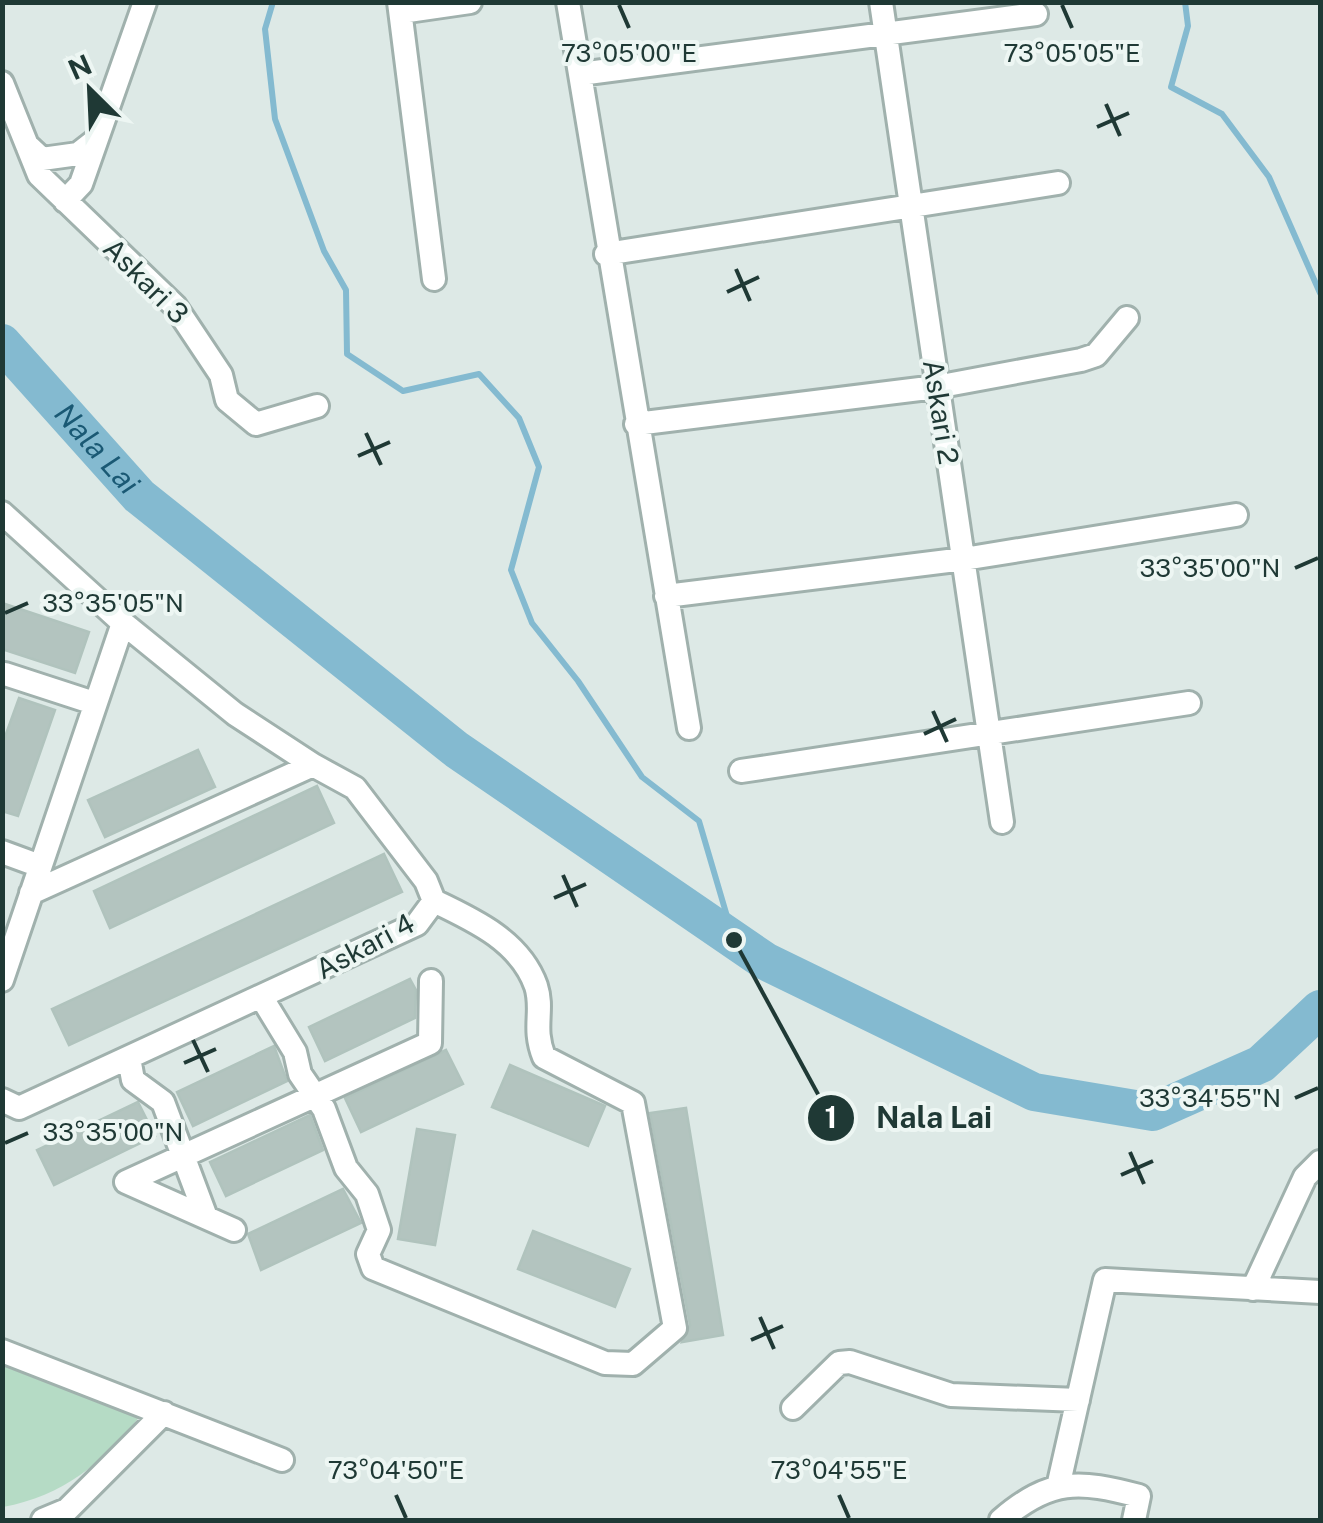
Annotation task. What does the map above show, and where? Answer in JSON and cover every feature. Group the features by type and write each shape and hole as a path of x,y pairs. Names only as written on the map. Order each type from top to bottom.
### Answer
{"street":[{"path":"64,202 81,184 144,2"},
{"path":"434,279 400,8 470,2"},
{"path":"568,2 606,254 689,728"},
{"name":"Askari 2","path":"881,2 1002,822"},
{"path":"580,74 1036,14"},
{"name":"Askari 3","path":"2,82 39,175 175,306 221,375 226,400 256,424 317,406"},
{"path":"27,144 42,159 63,160 96,140"},
{"path":"606,254 1058,184"},
{"path":"636,424 936,387 1096,355 1127,318"},
{"path":"2,513 123,623 2,980"},
{"path":"666,596 964,558 1236,514"},
{"name":"Askari 4","path":"8,1108 129,1058 417,924 434,901 426,881 355,788 234,714 123,623"},
{"path":"5,674 94,704"},
{"path":"741,771 1189,703"},
{"path":"31,894 313,765"},
{"path":"2,852 40,866"},
{"path":"262,998 324,1109 346,1168 371,1202 379,1230 368,1254 373,1268 606,1363 633,1364 675,1328 633,1103 544,1057 535,1035 536,986 506,942 434,901"},
{"path":"234,1230 126,1182 430,1043 430,980"},
{"path":"129,1058 133,1080 163,1102 206,1217"},
{"path":"1252,1288 1306,1177 1320,1162"},
{"path":"1058,1487 1105,1280 1320,1292"},
{"path":"2,1350 282,1460"},
{"path":"793,1408 840,1363 850,1362 952,1395 1078,1400"},
{"path":"43,1520 67,1510 164,1413"},
{"path":"1002,1520 1028,1498 1070,1483 1139,1496 1134,1520"}],"green space":[{"path":"2,1364 140,1416 111,1449 80,1475 45,1495 3,1507"}],"building":[{"path":"2,603 89,632 75,673 2,649"},
{"path":"19,698 55,710 18,816 2,811 2,745"},
{"path":"198,750 215,787 105,837 88,800"},
{"path":"317,786 334,823 110,928 94,891"},
{"path":"384,854 402,892 69,1045 52,1009"},
{"path":"410,979 416,990 415,1018 325,1061 309,1027"},
{"path":"274,1046 287,1081 193,1126 177,1092"},
{"path":"446,1050 463,1084 361,1132 345,1098"},
{"path":"510,1065 605,1106 588,1146 492,1107"},
{"path":"138,1102 155,1136 54,1185 37,1150"},
{"path":"686,1108 723,1335 682,1342 690,1325 650,1113"},
{"path":"310,1115 323,1150 226,1196 210,1162"},
{"path":"417,1129 455,1135 435,1245 398,1239"},
{"path":"343,1189 361,1223 261,1270 248,1234"},
{"path":"533,1231 630,1269 615,1307 518,1269"}],"waterway":[{"path":"273,2 265,29 275,119 324,251 346,290 347,354 403,391 479,374 519,418 539,467 511,570 532,623 578,681 642,777 699,821 734,940"},
{"path":"1185,2 1188,26 1171,87 1222,114 1269,177 1320,293"},
{"name":"Nala Lai","path":"2,343 139,496 457,750 765,961 1034,1092 1153,1112 1261,1064 1320,1009"}],"place":[{"name":"Nala Lai","path":"734,940"}]}
